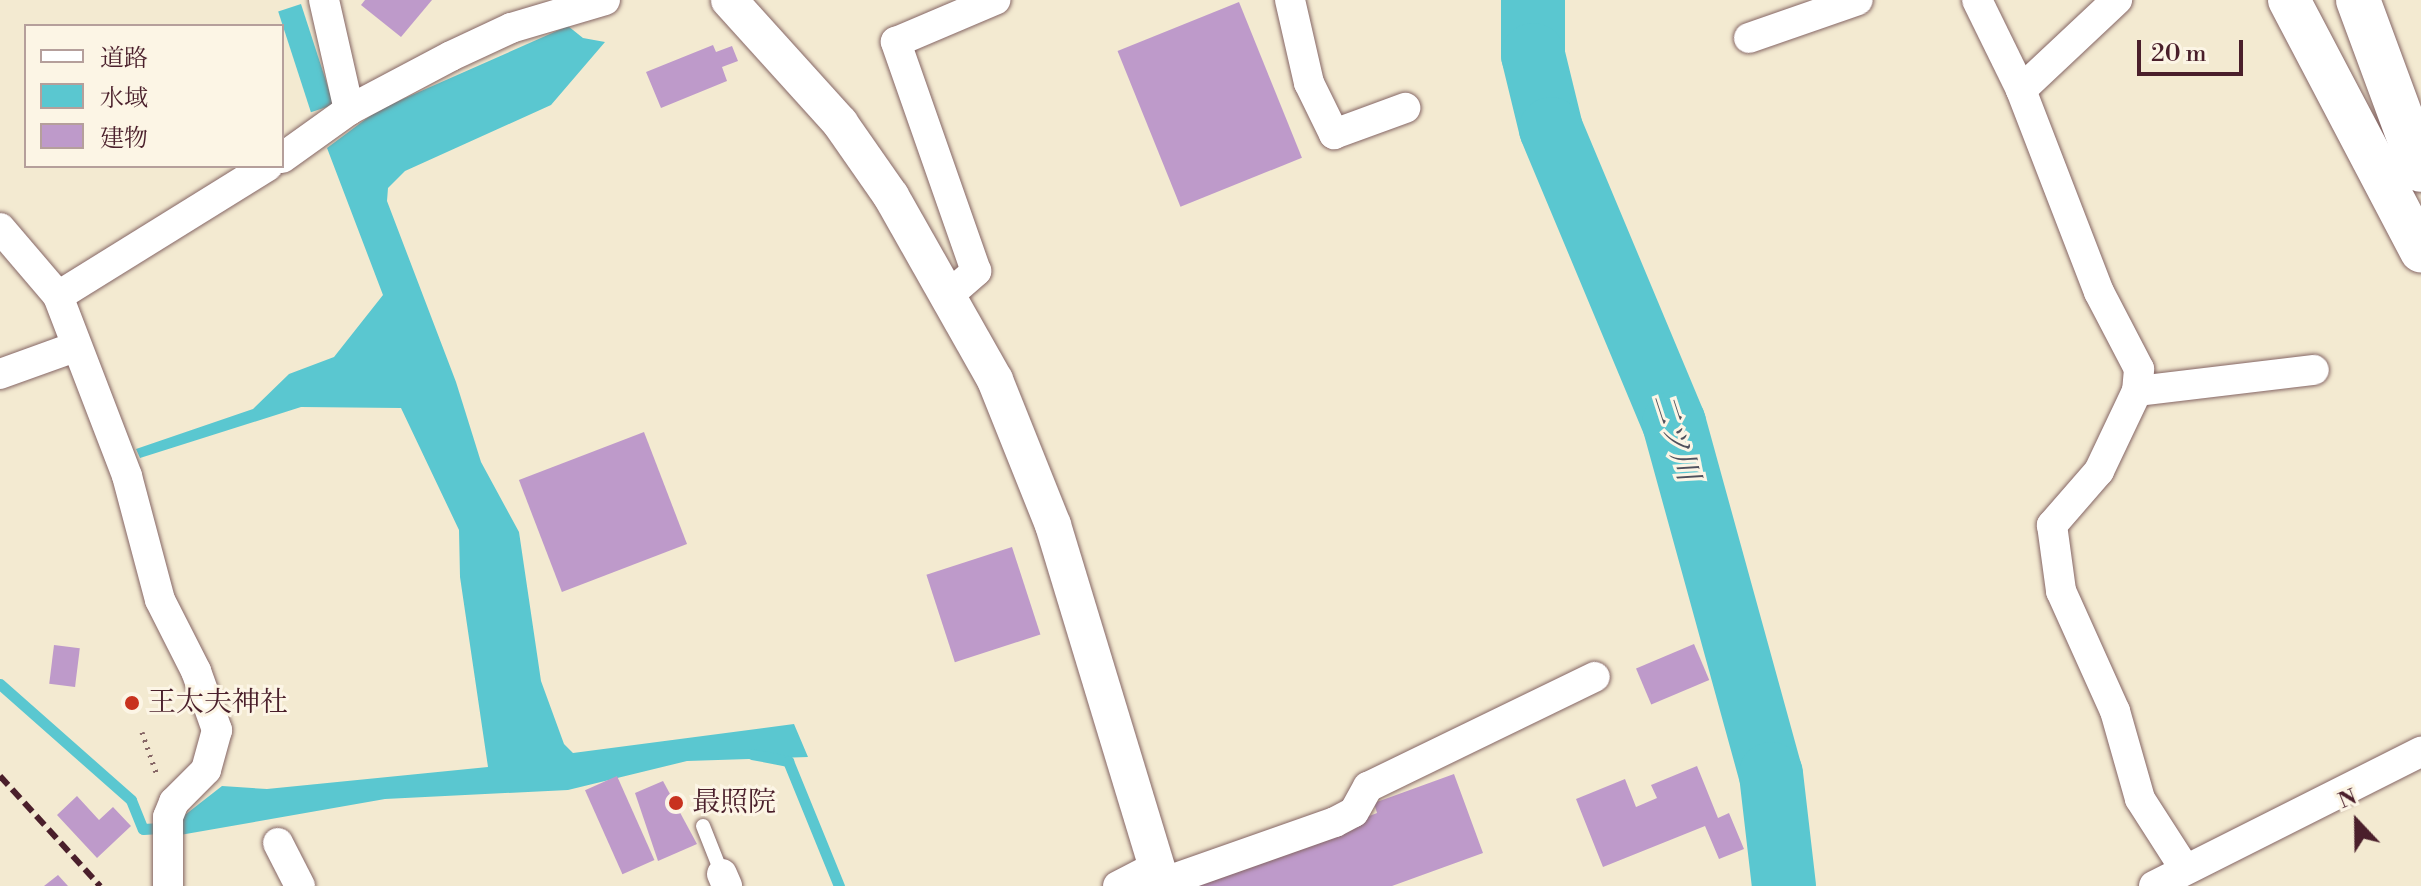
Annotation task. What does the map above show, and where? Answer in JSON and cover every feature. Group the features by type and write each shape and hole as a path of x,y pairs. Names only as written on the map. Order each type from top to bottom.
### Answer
{"highway":[{"path":"2358,0 2421,170"}],"main road":[{"path":"2289,0 2421,251"}],"street":[{"path":"324,0 349,110"},
{"path":"284,157 349,110 511,28 605,0"},
{"path":"729,0 840,123 891,196 950,294 1026,449 1161,878"},
{"path":"950,294 976,271 896,42 995,0"},
{"path":"1290,0 1309,83 1334,134 1405,108"},
{"path":"1749,38 1858,0"},
{"path":"1977,0 2021,90 2099,292 2139,369 2137,391 2099,471 2052,525 2061,591 2115,711 2140,799 2170,880 2421,752"},
{"path":"2021,90 2117,0"},
{"path":"58,296 265,168"},
{"path":"0,228 58,296 127,476 160,600 196,671 217,730 206,770 169,819 168,886"},
{"path":"0,374 75,347"},
{"path":"2137,391 2314,370"},
{"path":"1118,886 1161,878 1335,822 1354,812 1368,787 1595,677"},
{"path":"278,843 300,886"}],"lane":[{"path":"703,826 725,880"}],"path":[{"path":"142,732 163,791 169,819"}],"water":[{"path":"301,4 334,105 311,112 278,11"},
{"path":"568,26 583,38 605,42 551,105 405,171 388,188 387,201 456,382 481,462 519,532 541,681 564,744 573,753 794,724 808,757 687,761 568,790 385,799 180,835 181,818 222,786 267,789 488,767 460,577 459,530 401,408 301,407 140,458 136,449 253,409 289,374 334,357 383,295 327,148 378,110"}],"building":[{"path":"365,0 432,0 401,37 361,5"},
{"path":"1239,2 1302,158 1180,207 1118,51"},
{"path":"713,45 716,52 732,46 738,61 722,67 727,81 661,108 646,72"},
{"path":"644,432 687,544 562,592 519,480"},
{"path":"1012,547 1040,634 955,662 926,575"},
{"path":"1694,644 1709,680 1651,705 1636,669"},
{"path":"54,645 80,648 75,687 49,684"},
{"path":"1697,766 1718,818 1729,813 1744,849 1719,859 1705,826 1603,867 1576,799 1625,779 1636,807 1657,798 1651,785"},
{"path":"1454,774 1483,853 1392,886 1192,886 1377,813 1374,803"},
{"path":"617,776 654,860 622,874 585,790"},
{"path":"663,781 697,844 658,861 635,793"},
{"path":"77,796 99,820 113,807 131,826 97,858 57,815"},
{"path":"58,875 68,886 44,886"}],"waterway":[{"name":"二ツ川","path":"1533,0 1533,55 1551,129 1674,423 1771,774 1784,886"},
{"path":"0,684 131,800 143,829 165,828"},
{"path":"752,754 788,761 839,886"}],"railway":[{"path":"0,776 100,886"}],"place":[{"name":"王太夫神社","path":"132,703"},
{"name":"最照院","path":"676,803"}]}
